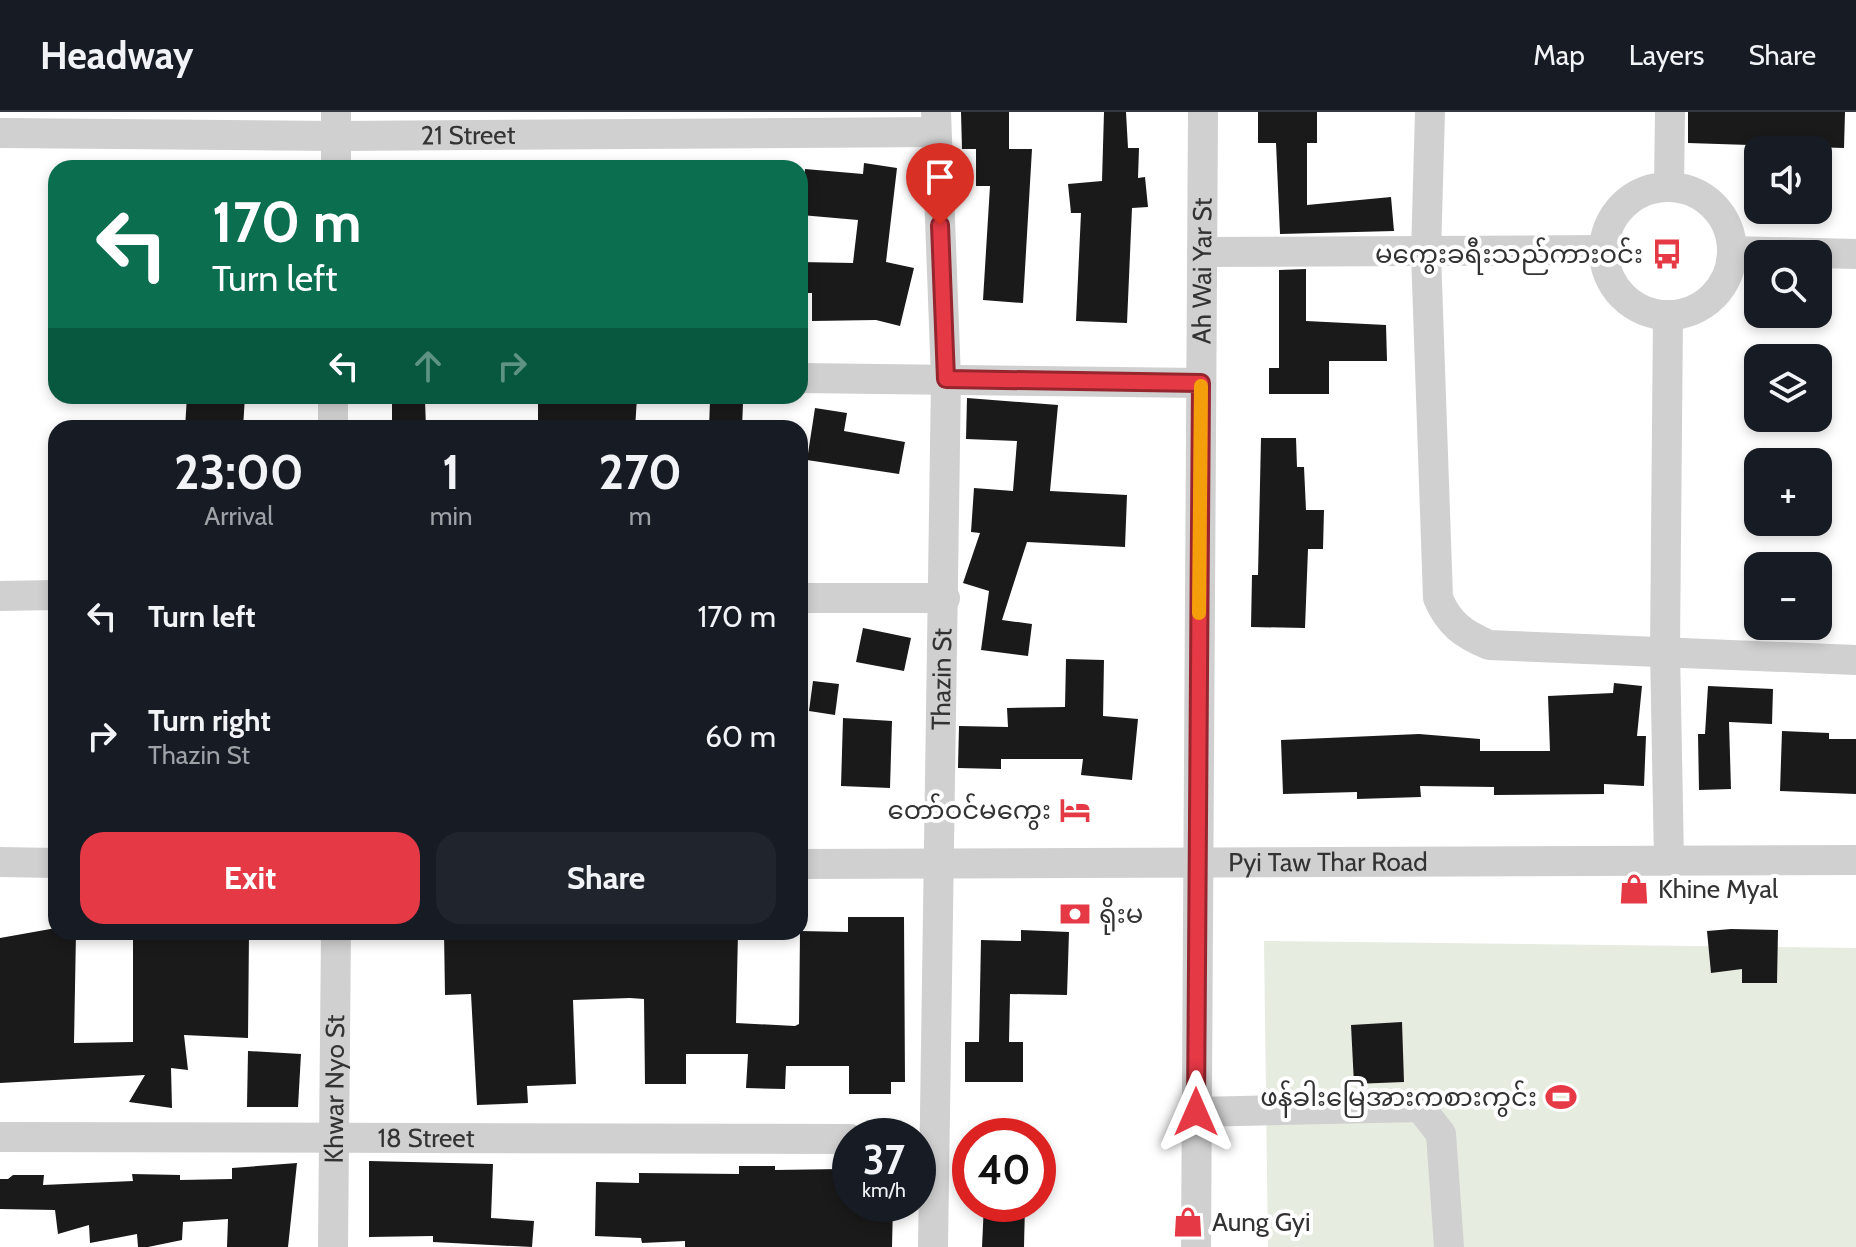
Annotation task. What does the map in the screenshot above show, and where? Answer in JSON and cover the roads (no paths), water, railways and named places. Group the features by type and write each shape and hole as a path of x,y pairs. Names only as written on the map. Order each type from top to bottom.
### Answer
{"street":[{"name":"Ah Wai Yar St","path":"1196,1247 1203,112"},
{"path":"1430,112 1426,253 1438,598 1446,618 1464,634 1489,645 1856,660"},
{"path":"1669,187 1670,112"},
{"name":"21 Street","path":"0,133 336,124 936,122"},
{"name":"Thazin St","path":"926,1118 938,864 945,598 946,379 936,122"},
{"path":"336,124 336,160"},
{"path":"1669,187 1686,189 1714,206 1724,219 1733,251 1724,283 1713,297 1692,310 1668,315 1651,313 1622,296 1606,267 1604,250 1606,234 1623,205 1652,189 1669,187"},
{"path":"1202,252 1604,250"},
{"path":"1733,251 1856,254"},
{"path":"1668,315 1665,650 1669,860"},
{"path":"808,378 1201,383"},
{"path":"0,596 48,595"},
{"path":"808,598 945,598"},
{"name":"Pyi Taw Thar Road","path":"808,864 1856,860"},
{"path":"0,862 48,863"},
{"name":"Khwar Nyo St","path":"333,1247 336,940"},
{"path":"1196,1112 1420,1107 1441,1134 1449,1247"},
{"name":"18 Street","path":"0,1137 832,1139"},
{"name":"Thazin St","path":"931,1222 933,1247"}],"place":[{"name":"မကွေးခရီးသည်ကားဝင်း","path":"1667,254"},
{"name":"တော်ဝင်မကွေး","path":"1075,810"},
{"name":"Khine Myal","path":"1634,889"},
{"name":"ရိုးမ","path":"1075,914"},
{"name":"ဖန်ခါးမြေအားကစားကွင်း","path":"1561,1097"},
{"name":"Aung Gyi","path":"1188,1222"}]}
